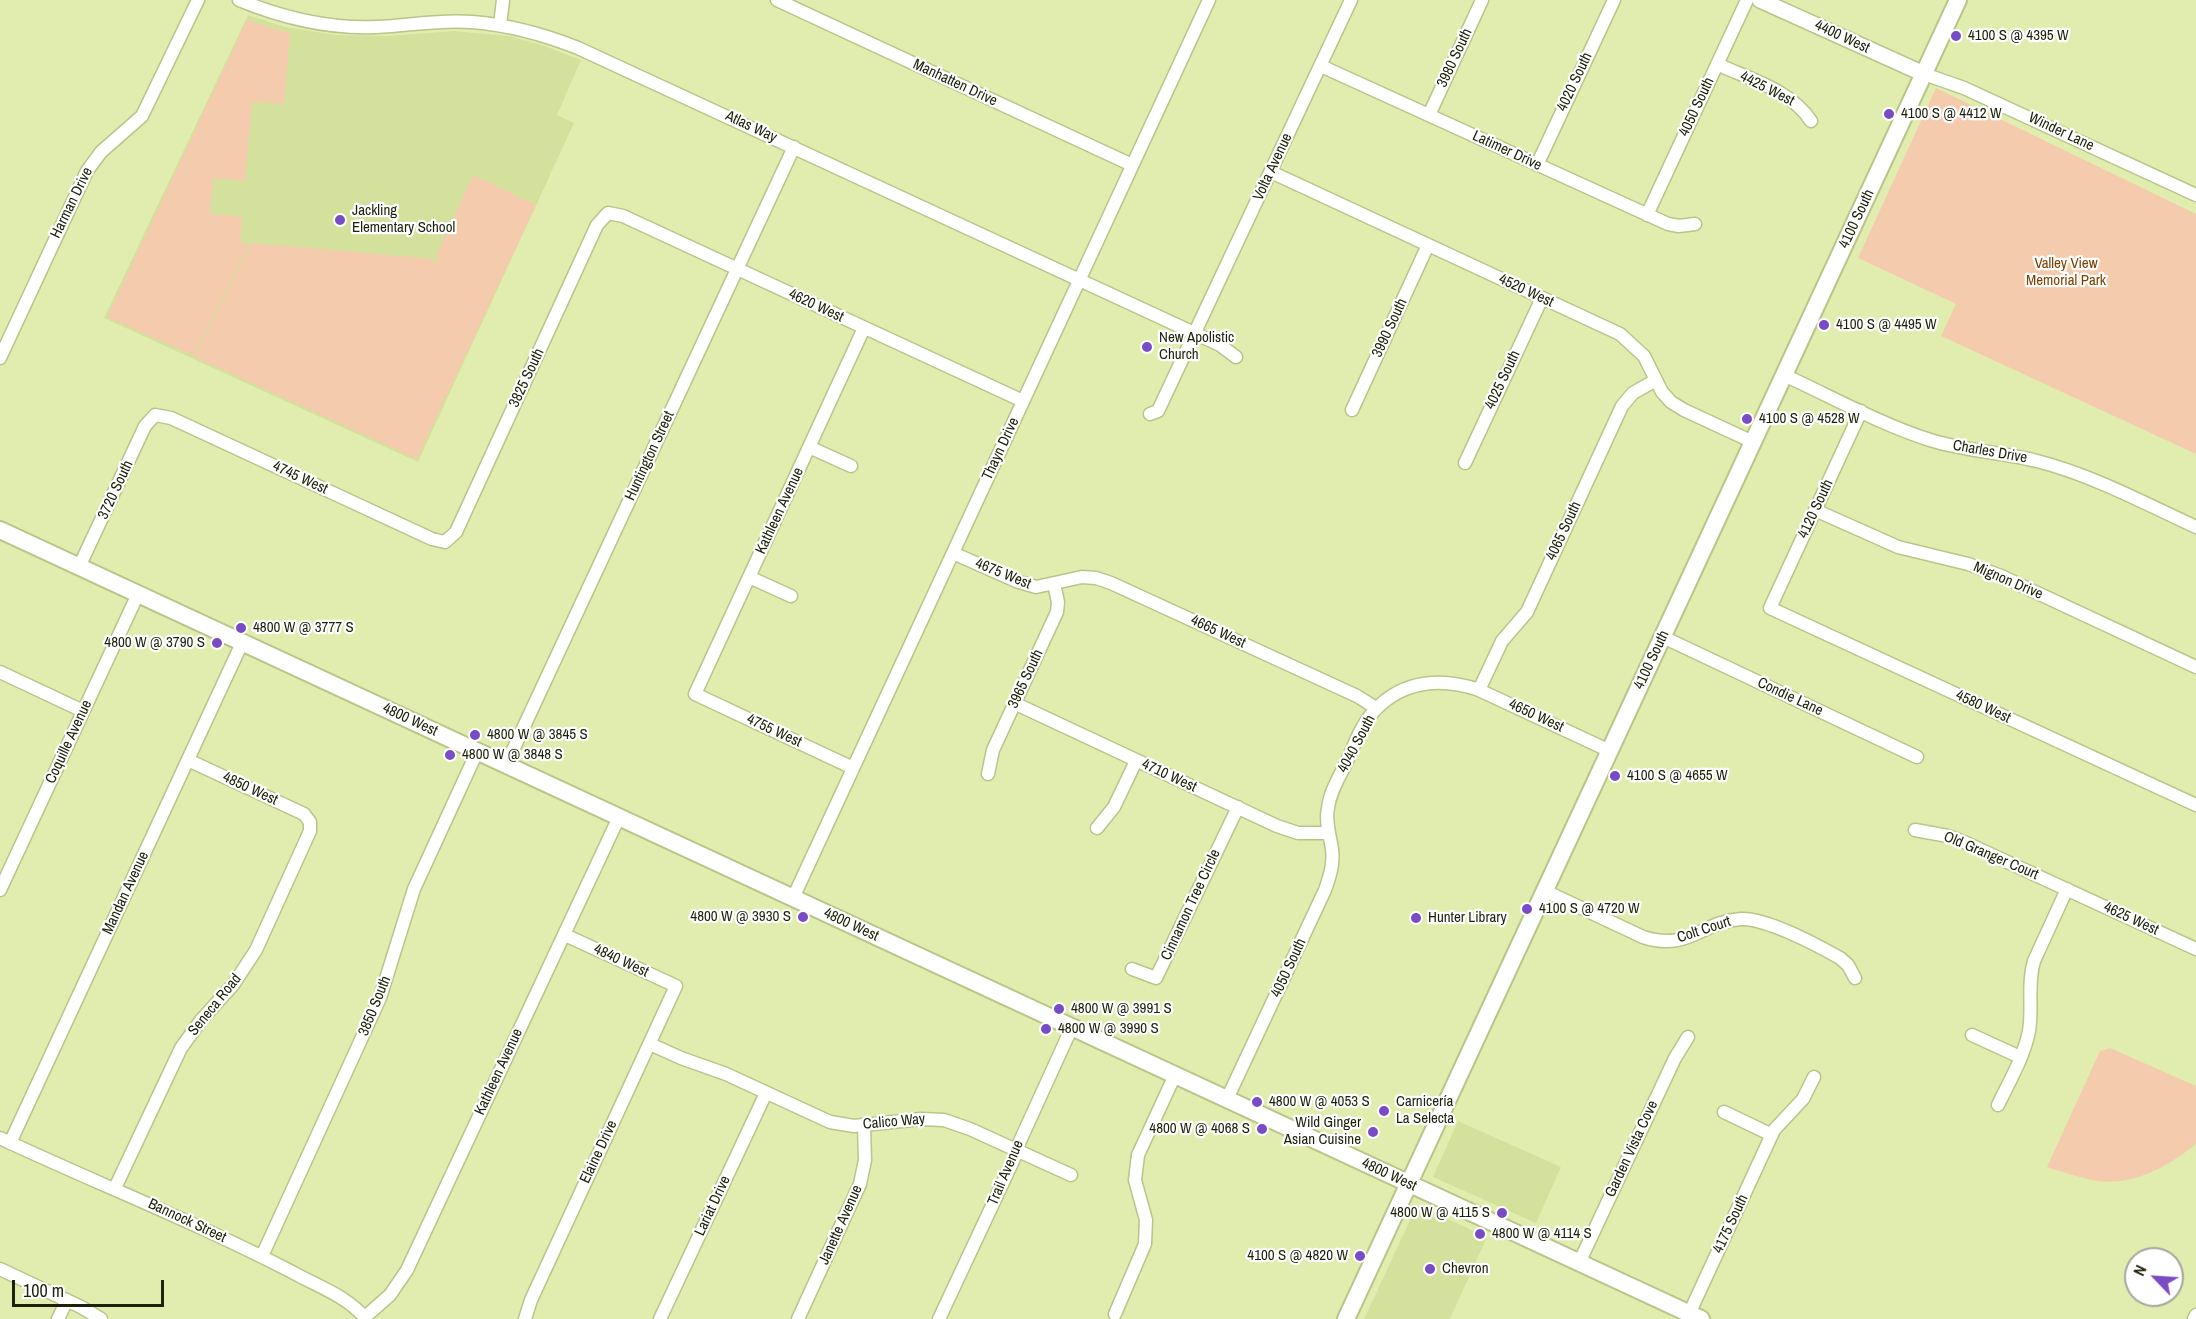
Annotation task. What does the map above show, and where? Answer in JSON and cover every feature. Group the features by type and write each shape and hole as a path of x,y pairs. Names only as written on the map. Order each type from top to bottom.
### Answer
{"main road":[{"name":"4100 South","path":"1346,1319 1958,0"},
{"name":"4800 West","path":"0,530 1695,1316"}],"street":[{"name":"Harman Drive","path":"0,358 87,171 101,152 142,117 198,0"},
{"name":"Atlas Way","path":"239,0 289,17 342,27 376,27 438,21 471,22 500,25 544,35 578,48 794,147 1220,345 1236,357"},
{"path":"500,25 503,0"},
{"name":"Manhatten Drive","path":"777,0 1132,165"},
{"name":"Thayn Drive","path":"793,898 1209,0"},
{"name":"Volta Avenue","path":"1150,414 1158,411 1351,0"},
{"name":"3980 South","path":"1429,115 1482,0"},
{"name":"4020 South","path":"1537,165 1614,0"},
{"name":"4050 South","path":"1647,215 1747,0"},
{"name":"4400 West","path":"1760,0 1924,74"},
{"name":"4425 West","path":"1717,64 1791,99 1803,108 1811,121"},
{"name":"Latimer Drive","path":"1321,66 1647,215 1674,226 1695,224"},
{"name":"Winder Lane","path":"1924,74 1964,88 2196,195"},
{"name":"Huntington Street","path":"506,765 794,147"},
{"name":"4520 West","path":"1271,172 1627,339 1644,356 1666,397 1677,406 1753,442"},
{"name":"4620 West","path":"608,213 623,216 1023,401"},
{"name":"3825 South","path":"445,542 456,532 597,225 608,213"},
{"name":"3990 South","path":"1352,410 1428,245"},
{"name":"4025 South","path":"1465,463 1542,298"},
{"name":"Kathleen Avenue","path":"695,693 864,328"},
{"name":"Charles Drive","path":"1784,375 1929,440 1975,451 2036,461 2066,470 2101,483 2196,527"},
{"name":"4065 South","path":"1479,690 1502,641 1525,616 1622,406 1633,393 1656,380"},
{"name":"4120 South","path":"1770,608 1861,411"},
{"name":"4745 West","path":"155,415 171,418 432,539 445,542"},
{"name":"3720 South","path":"80,567 146,426 155,415"},
{"path":"809,447 851,466"},
{"name":"Mignon Drive","path":"1815,510 1898,547 1968,564 2001,576 2196,667"},
{"name":"4675 West","path":"953,553 1027,585 1043,587 1054,584"},
{"path":"749,577 791,596"},
{"name":"4665 West","path":"1054,584 1082,577 1112,583 1377,708"},
{"name":"3965 South","path":"988,774 993,750 1057,612 1058,602 1054,584"},
{"name":"Coquille Avenue","path":"0,890 138,594"},
{"name":"4580 West","path":"1770,608 2196,806"},
{"name":"Condie Lane","path":"1663,637 1917,757"},
{"name":"Mandan Avenue","path":"5,1140 242,643"},
{"path":"0,672 83,711"},
{"name":"4040 South","path":"1328,832 1327,817 1331,793 1358,737 1377,708 1390,698 1419,685 1446,682 1460,684"},
{"name":"4650 West","path":"1460,684 1479,690 1610,751"},
{"name":"4755 West","path":"695,693 853,768"},
{"name":"4710 West","path":"1014,703 1277,826 1298,833 1328,832"},
{"name":"3850 South","path":"262,1256 380,998 414,889 477,752"},
{"name":"4850 West","path":"188,760 304,814 310,822"},
{"path":"1097,828 1114,807 1136,761"},
{"name":"Cinnamon Tree Circle","path":"1132,969 1156,978 1238,807"},
{"name":"Kathleen Avenue","path":"366,1318 390,1295 407,1269 620,817"},
{"name":"Seneca Road","path":"115,1188 178,1054 202,1019 238,978 256,950 308,839 310,822"},
{"name":"Old Granger Court","path":"1915,830 1948,836 1964,842 2067,889"},
{"name":"4050 South","path":"1227,1099 1325,890 1332,861 1328,832"},
{"path":"1998,1105 2029,1031 2031,972 2034,961 2067,889"},
{"name":"4625 West","path":"2067,889 2196,949"},
{"name":"Colt Court","path":"1545,891 1643,937 1661,941 1687,939 1731,921 1748,919 1763,922 1840,958 1848,965 1855,978"},
{"name":"4840 West","path":"565,935 676,986"},
{"name":"Elaine Drive","path":"525,1319 531,1300 676,986"},
{"name":"Trail Avenue","path":"939,1319 1072,1027"},
{"path":"1972,1035 2020,1057"},
{"name":"Garden Vista Cove","path":"1579,1263 1675,1058 1688,1037"},
{"name":"Calico Way","path":"650,1044 726,1074 830,1122 848,1126 864,1126 914,1119 944,1120 970,1129 1071,1175"},
{"path":"1115,1314 1145,1244 1146,1220 1135,1180 1138,1155 1175,1075"},
{"name":"4175 South","path":"1695,1316 1772,1135 1778,1124 1803,1099 1814,1077"},
{"name":"Lariat Drive","path":"660,1319 766,1093"},
{"path":"1724,1112 1772,1135"},
{"name":"Janette Avenue","path":"798,1319 860,1184 866,1160 864,1126"},
{"name":"Bannock Street","path":"5,1140 262,1256 336,1295 356,1308 366,1318"},
{"path":"0,1269 67,1300 101,1319"},
{"path":"58,1319 67,1300"},
{"path":"2194,1319 2196,1314"}],"shaded area":[{"name":"Jackling Elementary School","path":"248,15 285,27 336,35 386,36 454,31 508,36 542,45 581,60 557,115 574,123 418,462 104,318"},
{"path":"1458,1121 1561,1167 1536,1223 1433,1177"},
{"path":"1417,1205 1487,1237 1450,1319 1364,1319"}],"green space":[{"path":"247,20 290,34 284,104 252,102 245,181 213,178 210,214 242,217 240,242 249,244 194,356 107,317"},
{"name":"Valley View Memorial Park","path":"1936,88 2196,214 2196,454 1941,336 1956,304 1858,258"},
{"path":"473,175 536,205 417,459 195,357 251,243 434,259 433,262 436,263 439,258 436,256"},
{"path":"2110,1048 2196,1086 2196,1144 2163,1167 2124,1180 2097,1181 2047,1167 2100,1051"}],"place":[{"name":"4100 S @ 4395 W","path":"1956,36"},
{"name":"4100 S @ 4412 W","path":"1889,114"},
{"name":"Jackling Elementary School","path":"340,220"},
{"name":"4100 S @ 4495 W","path":"1824,325"},
{"name":"New Apolistic Church","path":"1147,347"},
{"name":"4100 S @ 4528 W","path":"1747,419"},
{"name":"4800 W @ 3777 S","path":"241,628"},
{"name":"4800 W @ 3790 S","path":"217,643"},
{"name":"4800 W @ 3845 S","path":"475,735"},
{"name":"4800 W @ 3848 S","path":"450,755"},
{"name":"4100 S @ 4655 W","path":"1615,776"},
{"name":"4100 S @ 4720 W","path":"1527,909"},
{"name":"4800 W @ 3930 S","path":"803,917"},
{"name":"Hunter Library","path":"1416,918"},
{"name":"4800 W @ 3991 S","path":"1059,1009"},
{"name":"4800 W @ 3990 S","path":"1046,1029"},
{"name":"4800 W @ 4053 S","path":"1257,1102"},
{"name":"Carnicería La Selecta","path":"1384,1111"},
{"name":"4800 W @ 4068 S","path":"1262,1129"},
{"name":"Wild Ginger Asian Cuisine","path":"1373,1132"},
{"name":"4800 W @ 4115 S","path":"1502,1213"},
{"name":"4800 W @ 4114 S","path":"1480,1234"},
{"name":"4100 S @ 4820 W","path":"1360,1256"},
{"name":"Chevron","path":"1430,1269"}]}
